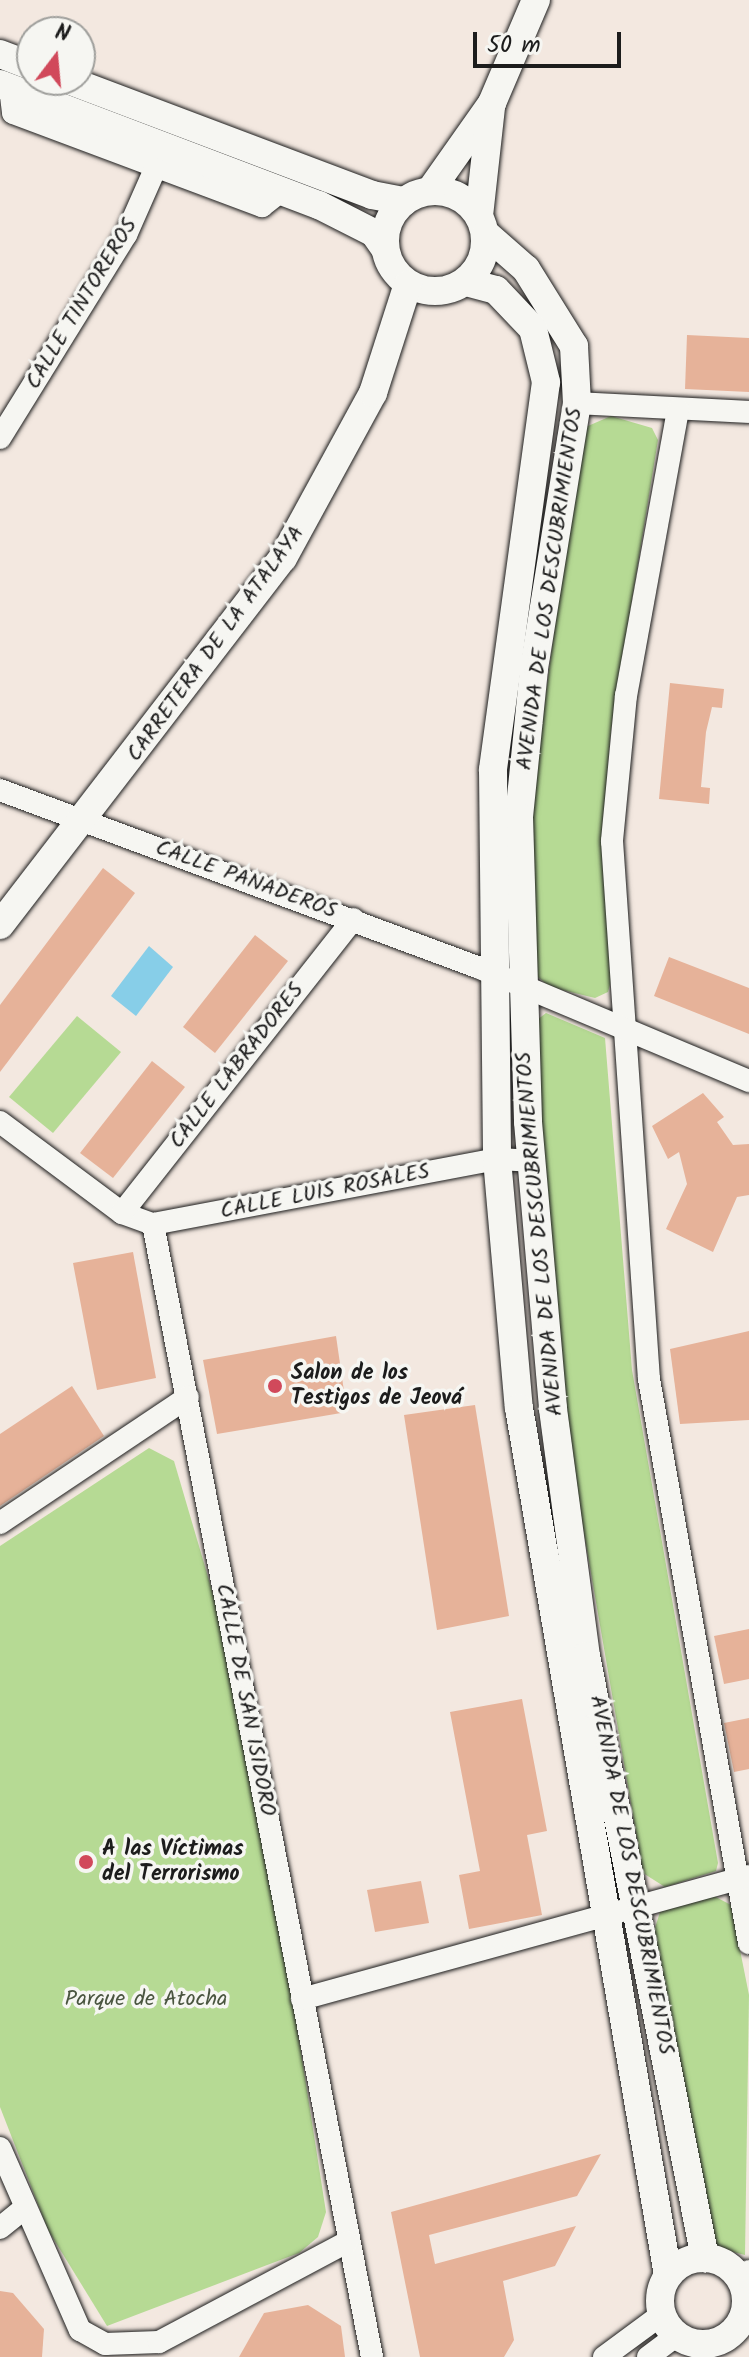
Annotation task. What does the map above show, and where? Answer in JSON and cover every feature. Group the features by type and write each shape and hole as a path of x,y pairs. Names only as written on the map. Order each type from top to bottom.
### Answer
{"street":[{"path":"385,249 389,220 417,196 492,103 536,0"},
{"path":"5,86 360,224 418,288 466,282 483,258 482,225 492,103"},
{"path":"5,86 13,113 262,206 280,192"},
{"path":"96,91 372,195 458,196 482,225"},
{"name":"CALLE TINTOREROS","path":"0,438 126,235 156,167"},
{"name":"AVENIDA DE LOS DESCUBRIMIENTOS","path":"482,225 526,269 567,327 577,403 534,669 519,817 520,985 531,1161 553,1409 586,1656 639,1903 705,2258"},
{"name":"AVENIDA DE LOS DESCUBRIMIENTOS","path":"466,282 509,300 533,329 546,382 493,770 491,972 497,1159 519,1408 668,2275"},
{"name":"CARRETERA DE LA ATALAYA","path":"0,925 283,558 373,393 418,288"},
{"path":"577,403 749,412"},
{"path":"678,410 626,695 612,841 621,1029 649,1379 743,1877 749,1943"},
{"name":"CALLE PANADEROS","path":"0,790 491,972 749,1081"},
{"name":"CALLE LABRADORES","path":"122,1213 353,919"},
{"path":"0,1122 122,1213 153,1224"},
{"name":"CALLE LUIS ROSALES","path":"153,1224 497,1159 531,1161"},
{"name":"CALLE DE SAN ISIDORO","path":"153,1224 347,2242 372,2357"},
{"path":"0,1523 188,1397"},
{"path":"302,1999 639,1903 743,1877"},
{"path":"0,2148 80,2330 130,2348 159,2342 347,2242"},
{"path":"0,2228 25,2208"},
{"path":"687,2338 668,2275 705,2258 744,2275 746,2303 739,2326 749,2353"},
{"path":"604,2357 739,2326"},
{"path":"648,2357 687,2338"}],"green space":[{"path":"611,416 652,428 658,440 611,730 602,838 611,981 608,992 595,998 550,987 533,973 528,829 581,429"},
{"path":"546,1013 605,1038 632,1370 718,1863 716,1871 665,1887 643,1873 563,1412 534,1059 537,1020"},
{"path":"77,1016 121,1052 53,1133 9,1097"},
{"name":"Parque de Atocha","path":"149,1448 174,1461 248,1713 326,2212 318,2237 299,2253 107,2326 48,2230 0,2107 0,1546"},
{"path":"712,1895 731,1905 749,1995 745,2255 713,2247 654,1931 660,1912"}],"water":[{"path":"149,946 173,967 136,1016 111,996"}],"building":[{"path":"687,335 749,338 749,392 685,389"},
{"path":"670,683 724,689 722,708 712,707 706,732 701,787 710,788 709,804 659,799"},
{"path":"103,868 135,893 0,1072 0,1005"},
{"path":"255,935 288,961 215,1053 183,1027"},
{"path":"669,957 749,988 749,1034 654,996"},
{"path":"152,1061 185,1087 113,1178 80,1153"},
{"path":"703,1093 724,1117 717,1122 733,1145 749,1144 749,1195 737,1197 713,1252 666,1229 687,1184 679,1152 668,1159 652,1126"},
{"path":"133,1252 156,1378 97,1390 73,1263"},
{"path":"749,1331 749,1420 680,1424 670,1349"},
{"name":"Salon de los Testigos de Jeová","path":"336,1336 347,1412 217,1434 203,1360"},
{"path":"72,1386 104,1436 0,1506 0,1434"},
{"path":"475,1405 509,1616 437,1630 404,1415"},
{"path":"749,1629 749,1679 724,1684 714,1636"},
{"path":"522,1699 547,1831 527,1835 542,1915 469,1929 459,1875 480,1871 450,1712"},
{"path":"749,1718 749,1769 734,1772 724,1723"},
{"path":"421,1881 429,1923 375,1932 367,1890"},
{"path":"601,2154 577,2196 429,2235 435,2264 576,2226 555,2266 503,2281 514,2340 504,2357 420,2357 391,2212"},
{"path":"0,2291 13,2293 44,2329 42,2357 0,2357"},
{"path":"308,2305 341,2326 345,2357 239,2357 264,2313"}],"place":[{"name":"Salon de los Testigos de Jeová","path":"275,1386"},
{"name":"A las Víctimas del Terrorismo","path":"86,1862"}]}
